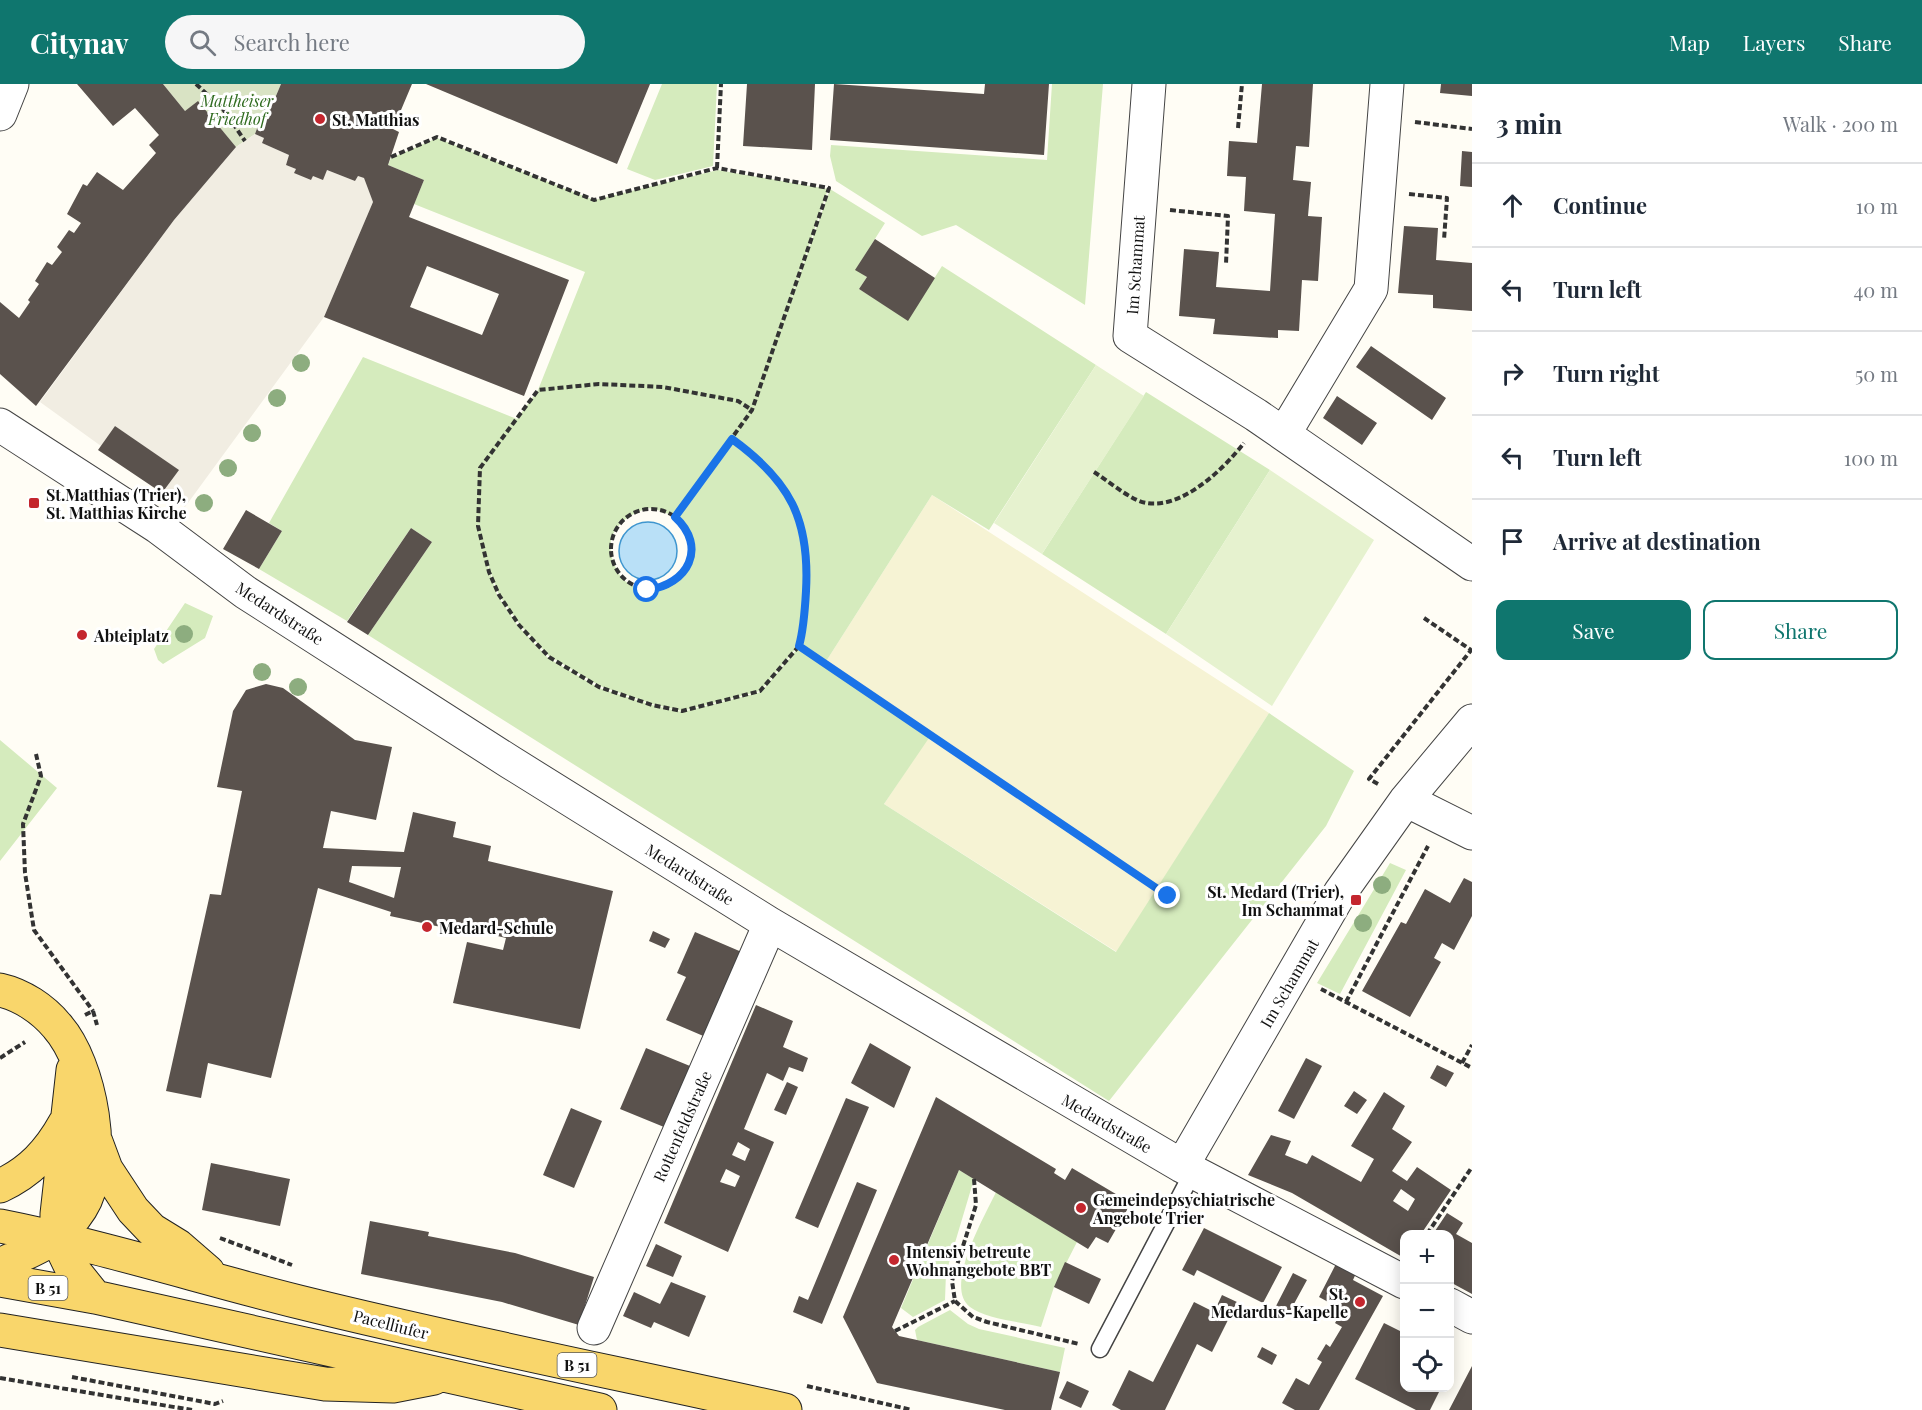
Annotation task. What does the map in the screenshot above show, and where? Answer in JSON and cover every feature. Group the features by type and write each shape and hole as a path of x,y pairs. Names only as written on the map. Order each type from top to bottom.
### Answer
{"main road":[{"path":"0,990 19,997 49,1017 68,1041 95,1117 96,1142 91,1178 82,1207 57,1238 0,1265"},
{"path":"74,1056 70,1114 57,1214 57,1238 71,1267 95,1297"},
{"path":"0,1186 24,1174 39,1161 56,1140 70,1114"},
{"path":"96,1142 106,1169 133,1210 152,1230 178,1246 216,1279"},
{"name":"Pacelliufer","path":"0,1226 57,1238 455,1339 785,1410"},
{"name":"B 51","path":"0,1280 95,1297 600,1410"},
{"path":"0,1329 325,1384 393,1386 448,1375"}],"street":[{"path":"0,114 12,84"},
{"name":"Im Schammat","path":"1149,84 1130,336 1257,415 1472,564"},
{"path":"1284,434 1371,289 1387,84"},
{"name":"Medardstraße","path":"0,425 158,527 245,592 770,924 1188,1169 1400,1280"},
{"name":"Im Schammat","path":"1188,1169 1340,893 1406,800 1472,721"},
{"path":"1406,800 1472,833"},
{"name":"Rottenfeldstraße","path":"594,1328 770,924"},
{"path":"1454,1308 1472,1317"}],"lane":[{"path":"1100,1349 1188,1169"}],"path":[{"path":"196,84 223,109 245,141"},
{"path":"717,168 721,84"},
{"path":"1238,128 1242,84"},
{"path":"1384,118 1472,129"},
{"path":"391,157 437,137 594,200 717,168 829,188 752,410 675,517"},
{"path":"1379,190 1448,198 1444,240"},
{"path":"1140,207 1228,216 1226,264"},
{"path":"732,439 760,460 789,495 802,525 808,560 799,646 760,691 682,711 652,705 599,687 549,657 519,625 499,595 489,572 478,526 480,468 538,390 599,384 663,387 738,401 752,410"},
{"path":"1094,472 1139,501 1172,502 1207,482 1238,451 1250,435 1257,415"},
{"path":"648,509 663,511 675,517 690,537 691,557 684,574 663,588 647,590 632,586 618,574 612,560 610,544 615,531 629,515 648,509"},
{"path":"1406,800 1369,779 1472,650 1424,618"},
{"path":"799,646 1168,896"},
{"path":"36,754 41,776 23,824 25,873 33,930 93,1011"},
{"path":"1346,1002 1443,819"},
{"path":"1293,975 1472,1068"},
{"path":"0,1058 25,1042"},
{"path":"1462,1063 1472,1045"},
{"path":"1430,1230 1472,1167"},
{"path":"974,1179 976,1205 952,1281 955,1301 973,1317 987,1322 1100,1349"},
{"path":"895,1331 955,1301"},
{"path":"0,1378 192,1410"}],"shaded area":[{"path":"255,134 264,138 262,143 289,155 286,165 296,169 295,173 311,180 313,176 327,170 355,181 358,176 364,178 373,202 324,317 185,507 164,491 178,470 115,426 101,446 40,402 174,220 236,147"},
{"path":"932,495 1269,713 1117,952 884,804 930,735 825,663"}],"green space":[{"name":"Mattheiser Friedhof","path":"163,84 281,84 273,103 267,101 255,134 236,147 198,102 185,111"},
{"path":"662,84 717,84 713,166 655,180 627,169"},
{"path":"1052,84 1103,84 1085,305 956,225 922,236 836,181 830,156 831,145 1047,160"},
{"path":"437,138 594,200 718,170 828,189 776,343 830,189 885,223 856,269 867,277 859,289 908,320 942,266 1096,365 989,530 932,495 825,663 799,645 760,691 682,711 652,704 600,686 549,656 520,625 499,595 485,557 497,595 518,626 548,658 599,688 652,705 682,712 761,692 799,647 931,735 884,804 1116,952 1269,713 1354,771 1326,826 1109,1101 368,635 432,542 411,528 347,621 259,569 282,531 269,523 363,357 517,419 538,390 585,272 414,204 424,180 388,165 391,158","holes":["648,508 669,515 683,527 690,542 690,558 684,573 673,584 657,590 634,587 625,581 617,570 612,559 611,539 621,524 637,512"]},
{"path":"1096,365 1144,396 1042,554 994,523"},
{"path":"1146,392 1270,470 1166,634 1042,554"},
{"path":"1270,470 1374,540 1272,706 1166,634"},
{"path":"185,603 213,616 205,638 163,664 158,660 154,649"},
{"path":"0,740 57,788 0,861"},
{"path":"1390,863 1406,870 1340,994 1317,983"},
{"path":"959,1170 974,1179 946,1273 945,1300 913,1317 901,1308"},
{"path":"996,1192 1077,1242 1054,1287 1041,1327 1004,1320 977,1311 970,1307 963,1297 961,1284 963,1268"},
{"path":"950,1310 968,1324 979,1329 1065,1348 1060,1372 917,1340 915,1330 918,1327"}],"water":[{"path":"648,522 659,524 672,535 677,551 675,562 664,575 648,580 637,578 624,567 619,551 621,540 632,527"}],"building":[{"path":"77,84 163,84 185,111 198,101 236,147 174,220 36,406 0,374 0,302 19,318 39,284 35,281 47,262 52,265 62,252 57,247 69,230 74,233 81,223 67,214 83,184 87,186 97,172 123,190 156,153 149,145 159,135 135,108 113,126"},
{"path":"281,84 412,84 393,129 399,132 388,165 424,180 409,217 569,280 524,396 324,317 373,202 364,178 358,176 355,181 327,170 323,180 313,176 311,180 294,173 296,169 286,165 289,155 262,143 264,138 255,134 267,101 273,103","holes":["427,266 499,294 482,335 410,307"]},
{"path":"426,84 650,84 617,164"},
{"path":"747,84 815,84 812,150 743,146"},
{"path":"834,84 984,94 985,84 1049,84 1044,155 830,140"},
{"path":"1262,84 1313,84 1309,147 1296,146 1293,180 1311,182 1308,216 1322,217 1318,281 1302,280 1299,331 1278,330 1278,338 1213,334 1215,319 1179,316 1184,249 1219,252 1216,287 1270,291 1275,214 1244,211 1246,177 1227,176 1229,141 1257,143"},
{"path":"1441,84 1472,84 1472,96 1440,93"},
{"path":"1462,151 1472,152 1472,187 1460,186"},
{"path":"1404,226 1438,228 1436,260 1472,263 1472,311 1433,308 1433,295 1398,293"},
{"path":"875,239 935,278 908,321 859,289 867,277 855,270"},
{"path":"1371,346 1446,398 1432,420 1356,367"},
{"path":"1337,396 1377,423 1362,445 1323,418"},
{"path":"115,426 179,470 162,493 98,450"},
{"path":"246,510 282,531 259,569 223,549"},
{"path":"411,528 432,542 368,635 347,622"},
{"path":"266,684 283,688 355,740 392,747 376,820 331,811 323,848 404,852 413,812 456,822 453,837 491,846 488,861 613,891 580,1029 453,1003 467,942 503,950 506,938 451,925 450,929 390,916 391,912 318,888 271,1078 208,1063 201,1098 166,1091 210,894 221,895 242,791 217,787 233,711 246,690","holes":["352,866 401,867 394,898 349,882"]},
{"path":"1464,878 1472,882 1472,916 1454,950 1442,943 1434,958 1441,962 1410,1017 1362,991 1401,922 1406,924 1425,889 1450,903"},
{"path":"653,931 670,939 665,948 649,941"},
{"path":"695,932 744,953 708,1038 666,1020 686,977 677,973"},
{"path":"756,1005 793,1021 783,1047 808,1058 803,1072 789,1067 783,1081 767,1073 744,1129 774,1142 728,1252 664,1223","holes":["738,1142 750,1149 745,1161 732,1155","726,1169 740,1176 735,1187 720,1182"]},
{"path":"870,1043 911,1067 894,1108 851,1083"},
{"path":"646,1048 690,1066 664,1127 620,1109"},
{"path":"1306,1058 1322,1066 1294,1119 1278,1111"},
{"path":"1437,1065 1454,1073 1446,1087 1430,1078"},
{"path":"787,1082 798,1087 786,1115 774,1110"},
{"path":"1354,1091 1367,1100 1357,1114 1344,1106"},
{"path":"1384,1092 1405,1106 1392,1129 1412,1142 1392,1171 1407,1181 1417,1167 1451,1190 1424,1230 1400,1230 1400,1256 1292,1193 1248,1175 1271,1135 1291,1141 1285,1155 1307,1164 1312,1155 1361,1182 1374,1159 1351,1146","holes":["1401,1189 1415,1199 1408,1211 1393,1201"]},
{"name":"Intensiv betreute Wohnangebote BBT","path":"936,1097 1056,1169 1054,1173 1065,1180 1072,1168 1131,1203 1108,1243 1096,1237 1088,1249 959,1170 892,1327 899,1336 1060,1372 1051,1410 1005,1410 877,1383 843,1317"},
{"path":"846,1098 869,1107 818,1228 795,1218"},
{"path":"571,1108 602,1121 574,1188 543,1175"},
{"path":"211,1163 290,1179 280,1226 202,1210"},
{"path":"857,1182 877,1190 822,1324 793,1312 799,1296 808,1300"},
{"path":"1447,1213 1463,1223 1456,1234 1472,1243 1472,1294 1454,1284 1454,1230 1436,1230"},
{"path":"370,1221 429,1232 428,1236 515,1253 594,1277 579,1325 502,1302 361,1274"},
{"path":"1204,1228 1282,1267 1263,1303 1197,1270 1194,1276 1182,1270"},
{"path":"656,1244 682,1256 673,1277 646,1266"},
{"path":"1338,1260 1358,1269 1353,1280 1383,1296 1319,1410 1295,1410 1282,1403 1296,1378 1309,1385 1322,1362 1317,1359 1326,1344 1330,1347 1342,1327 1335,1323 1343,1310 1319,1297"},
{"path":"1065,1262 1101,1279 1089,1304 1054,1287"},
{"path":"1293,1273 1307,1280 1289,1313 1276,1306"},
{"path":"671,1282 706,1296 689,1337 654,1322 651,1328 623,1316 634,1292 660,1304"},
{"path":"1222,1295 1237,1302 1212,1352 1197,1344 1165,1410 1121,1410 1112,1405 1129,1370 1153,1382 1194,1302 1214,1312"},
{"path":"1384,1323 1400,1331 1400,1392 1439,1392 1430,1410 1416,1410 1355,1379"},
{"path":"1262,1347 1277,1355 1272,1365 1257,1357"},
{"path":"1472,1366 1472,1410 1449,1410"},
{"path":"1067,1381 1089,1391 1081,1408 1059,1398"}],"place":[{"name":"St. Matthias","path":"320,119"},
{"name":"St.Matthias (Trier), St. Matthias Kirche","path":"34,503"},
{"name":"Abteiplatz","path":"82,635"},
{"name":"St. Medard (Trier), Im Schammat","path":"1356,900"},
{"name":"Medard-Schule","path":"427,927"},
{"name":"Gemeindepsychiatrische Angebote Trier","path":"1081,1208"},
{"name":"Intensiv betreute Wohnangebote BBT","path":"894,1260"},
{"name":"St. Medardus-Kapelle","path":"1360,1302"}],"route":[{"path":"647,590 673,584 684,574 691,557 690,537 675,517 732,439 760,460 789,495 802,525 808,560 802,636 799,646 1168,896"}]}
